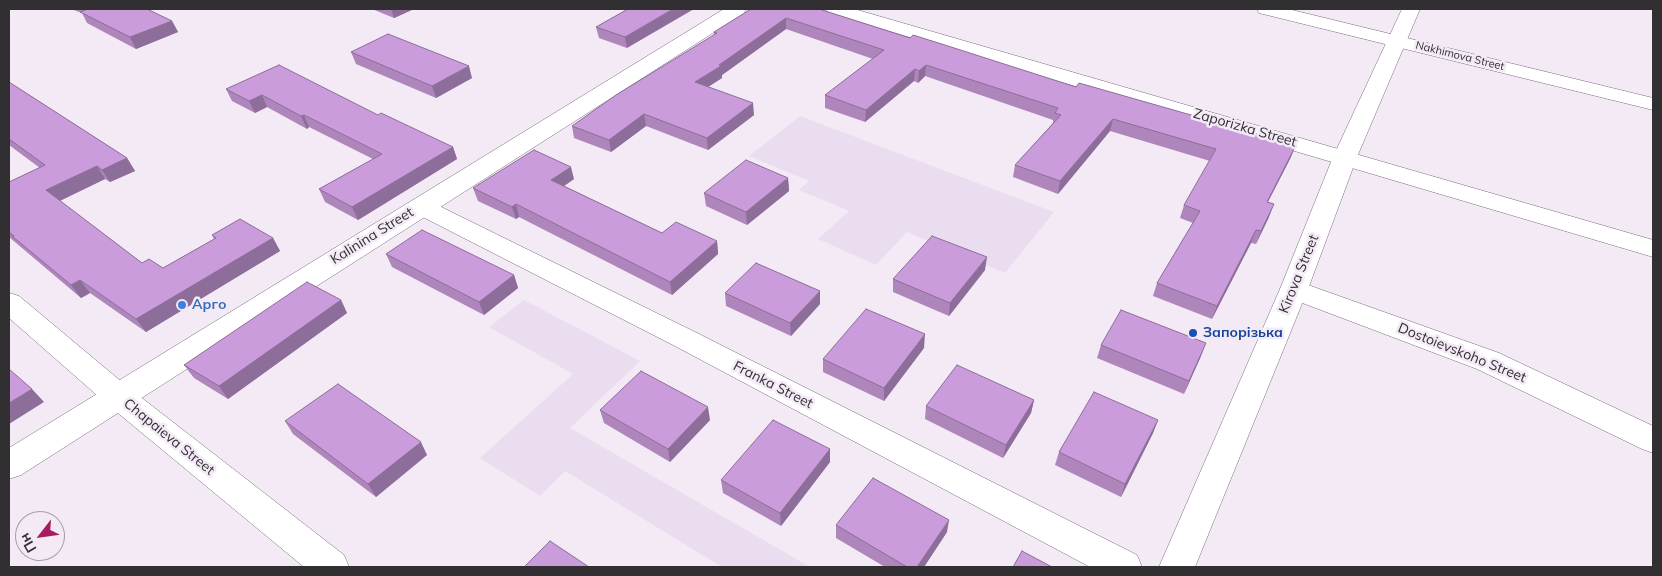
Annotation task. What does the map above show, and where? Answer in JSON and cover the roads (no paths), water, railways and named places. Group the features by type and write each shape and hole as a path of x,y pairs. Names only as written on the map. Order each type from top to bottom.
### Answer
{"street":[{"name":"Kalinina Street","path":"9,465 737,9"},
{"name":"Zaporizka Street","path":"835,9 1345,157 1653,249"},
{"name":"Nakhimova Street","path":"1266,9 1653,104"},
{"name":"Kirova Street","path":"1177,567 1294,289 1345,157 1411,9"},
{"name":"Franka Street","path":"420,206 702,348 1124,567"},
{"name":"Dostoievskoho Street","path":"1294,289 1488,361 1653,440"},
{"name":"Chapaieva Street","path":"9,304 118,396 331,567"}],"place":[{"name":"Арго","path":"182,305"},
{"name":"Запорізька","path":"1193,333"}]}
